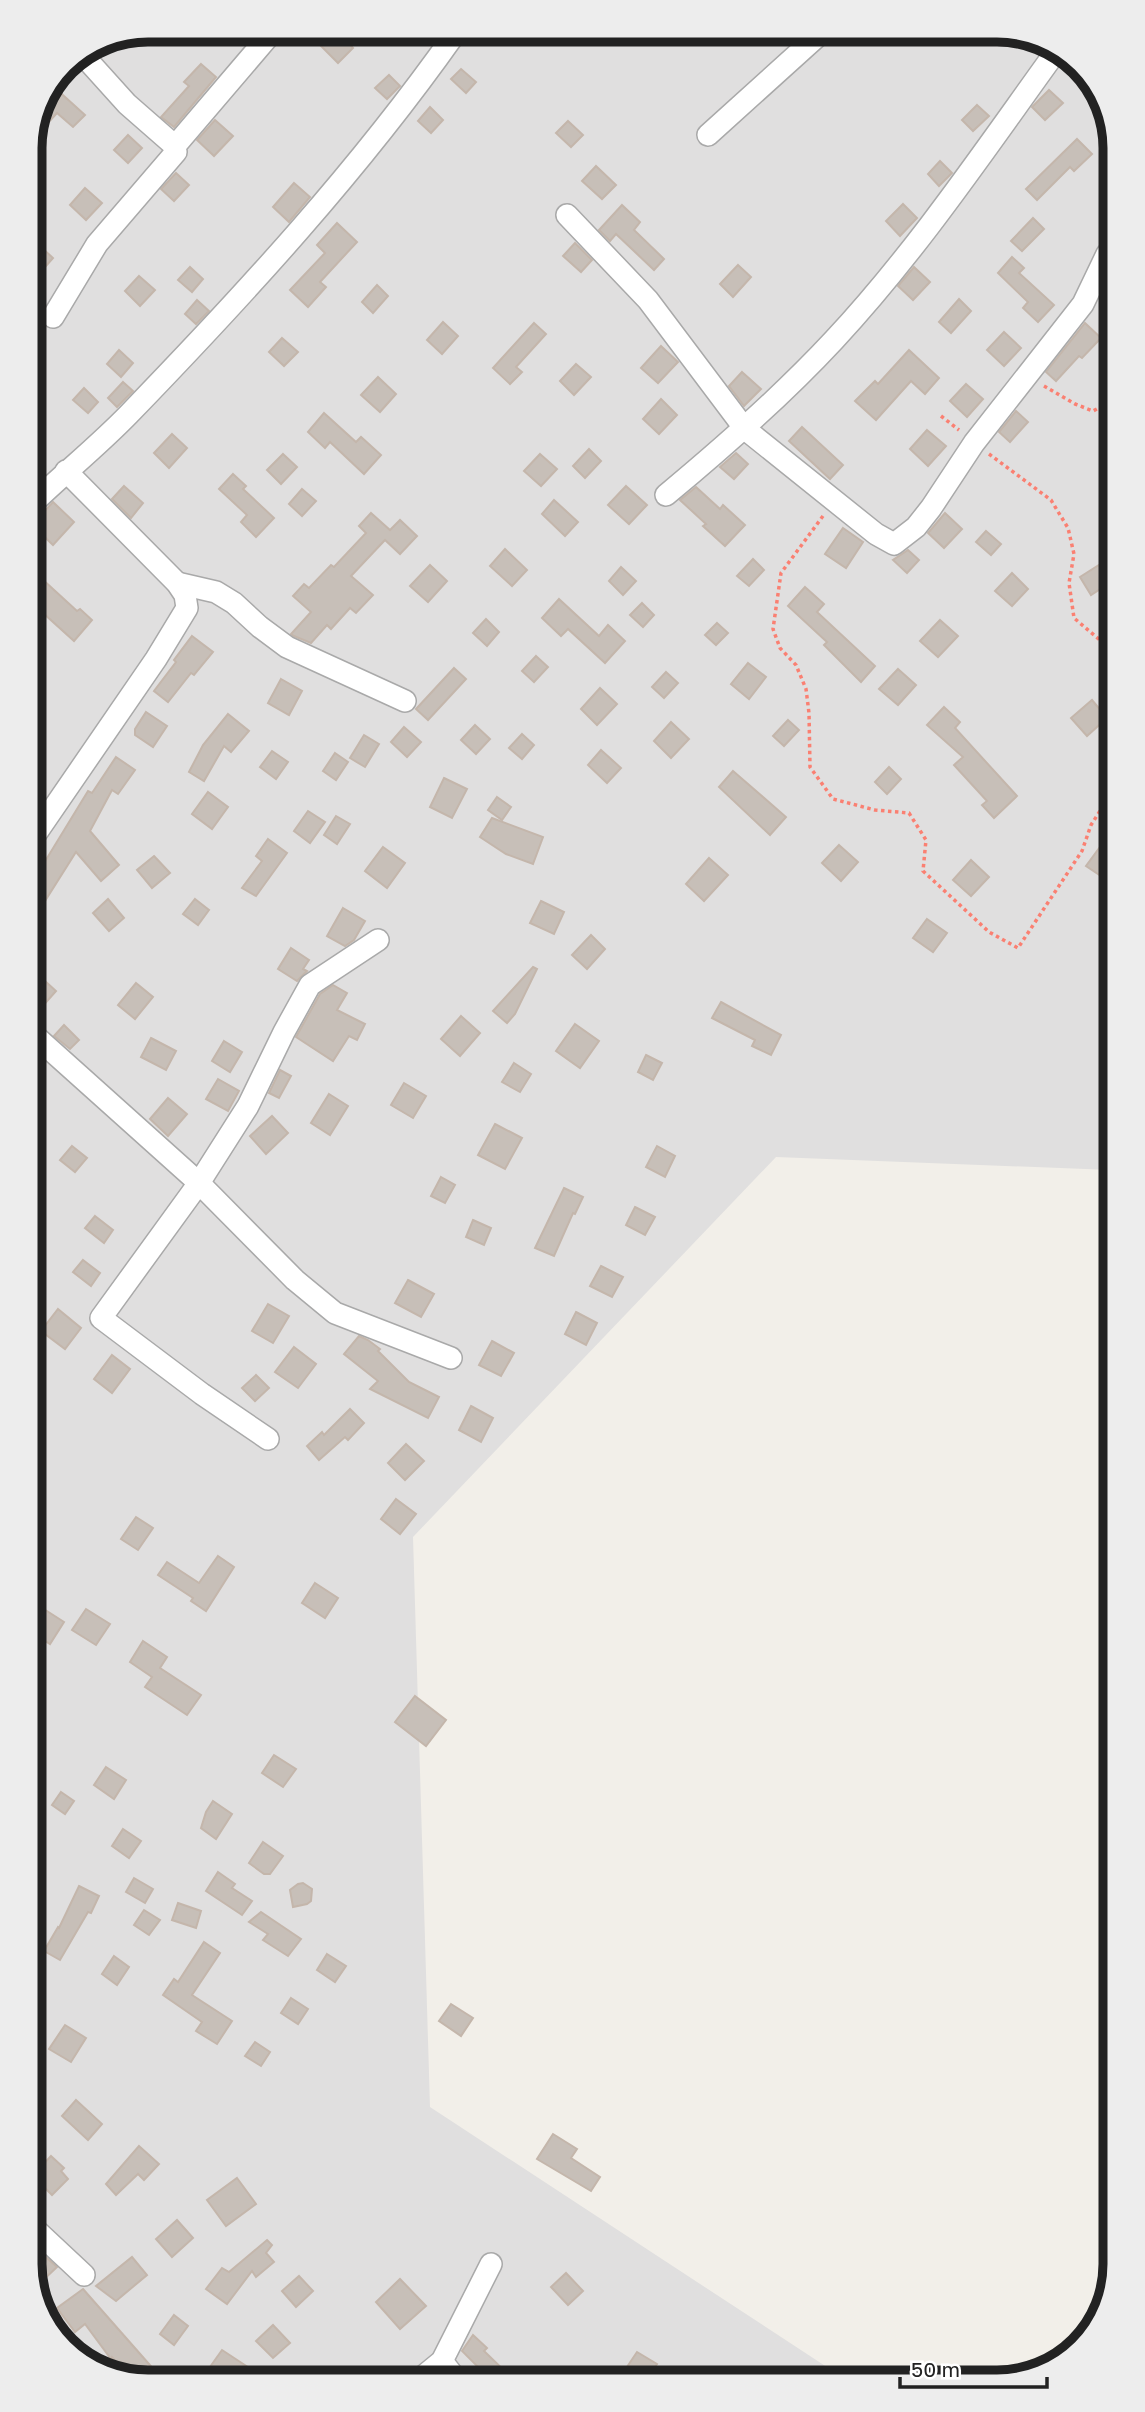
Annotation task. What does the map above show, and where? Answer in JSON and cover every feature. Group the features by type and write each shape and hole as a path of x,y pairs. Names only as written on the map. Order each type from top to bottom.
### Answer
{"street":[{"path":"175,146 264,42"},
{"path":"42,495 127,416 285,246 419,85 449,42"},
{"path":"708,135 811,42"},
{"path":"666,495 745,429 835,340 913,247 1052,58"},
{"path":"54,317 97,244 176,152 175,146 127,104 88,61"},
{"path":"567,215 648,300 745,429 876,534 894,544 916,527 931,508 974,443 1083,304 1103,262"},
{"path":"42,825 156,659 187,608 185,595 177,583 66,471"},
{"path":"177,583 216,592 234,603 287,647 405,701"},
{"path":"268,1438 202,1394 101,1318 199,1183 248,1107 310,985 378,940"},
{"path":"42,1042 199,1183 295,1280 335,1312 451,1358"},
{"path":"42,2236 84,2275"},
{"path":"431,2370 442,2361 491,2264"},
{"path":"442,2361 449,2370"}],"path":[{"path":"1028,375 1075,404 1093,411 1103,406"},
{"path":"941,416 1051,500 1068,528 1074,554 1069,583 1074,618 1103,645"},
{"path":"835,500 781,573 773,629 780,648 796,665 806,689 810,767 834,799 875,810 909,813 926,840 923,871 989,932 1018,948 1082,851 1091,825 1103,806"}],"shaded area":[{"path":"148,42 1018,44 1044,53 1072,73 1081,84 1095,107 1103,148 1103,1170 776,1157 413,1537 430,2107 831,2370 141,2370 114,2364 89,2352 68,2334 50,2305 42,2264 42,141 46,121 60,89 73,73 89,60 107,50"}],"building":[{"path":"317,42 348,42 353,48 338,63"},
{"path":"201,64 216,77 174,127 161,117 189,86 184,82"},
{"path":"461,69 476,82 466,93 451,79"},
{"path":"389,75 400,86 387,99 375,88"},
{"path":"1049,90 1063,103 1045,120 1032,107"},
{"path":"59,91 85,115 73,127 57,113 45,126 50,107"},
{"path":"977,105 989,116 973,131 962,120"},
{"path":"430,107 443,120 431,133 418,121"},
{"path":"215,120 233,136 214,156 197,140"},
{"path":"568,121 583,135 571,147 556,133"},
{"path":"128,135 142,148 128,163 114,150"},
{"path":"1077,139 1092,154 1074,171 1070,167 1037,200 1026,189"},
{"path":"940,161 952,173 939,186 928,174"},
{"path":"596,166 616,185 602,199 582,181"},
{"path":"176,173 189,185 174,201 161,189"},
{"path":"294,183 310,197 289,222 273,207"},
{"path":"85,188 102,203 86,220 70,205"},
{"path":"903,204 917,218 900,236 886,221"},
{"path":"622,205 640,222 634,230 664,259 654,270 616,234 610,241 599,230"},
{"path":"1033,218 1044,229 1022,251 1011,241"},
{"path":"337,223 357,242 320,282 326,287 308,307 290,290 325,253 317,245"},
{"path":"575,243 592,260 581,272 563,256"},
{"path":"42,248 53,258 42,270"},
{"path":"1012,257 1024,268 1019,273 1054,305 1038,322 1023,308 1028,302 998,273"},
{"path":"738,265 751,277 733,297 720,284"},
{"path":"190,267 203,279 192,292 178,280"},
{"path":"914,267 930,282 913,300 898,286"},
{"path":"139,276 155,290 140,306 125,291"},
{"path":"377,285 388,296 373,313 362,302"},
{"path":"959,299 971,311 951,333 939,322"},
{"path":"197,300 209,311 196,324 185,314"},
{"path":"443,322 458,336 442,354 427,340"},
{"path":"534,323 546,334 516,367 522,372 510,384 493,368"},
{"path":"1085,323 1101,338 1082,358 1079,356 1056,381 1046,372"},
{"path":"1004,332 1021,348 1004,366 987,350"},
{"path":"282,338 298,352 284,366 269,352"},
{"path":"661,346 678,362 658,383 641,368"},
{"path":"119,350 133,363 121,377 107,364"},
{"path":"909,350 939,378 925,394 911,381 876,420 855,401 875,381 878,384"},
{"path":"576,364 591,377 574,395 560,381"},
{"path":"742,372 761,389 744,406 729,386"},
{"path":"378,377 396,394 380,412 361,395"},
{"path":"123,382 133,391 117,407 108,398"},
{"path":"966,384 983,399 967,417 950,401"},
{"path":"84,388 98,402 88,413 73,400"},
{"path":"661,399 677,415 659,434 643,419"},
{"path":"1016,411 1028,422 1010,442 999,432"},
{"path":"324,413 356,442 361,437 381,455 364,474 330,442 325,448 308,432"},
{"path":"802,427 843,465 830,479 789,441"},
{"path":"927,430 946,446 928,466 910,449"},
{"path":"172,434 187,448 169,468 154,453"},
{"path":"589,449 601,461 585,478 573,466"},
{"path":"736,453 748,464 734,479 720,467"},
{"path":"283,454 297,467 281,484 267,470"},
{"path":"540,454 557,469 541,486 524,471"},
{"path":"233,474 246,486 243,489 274,518 256,537 241,522 247,515 219,489"},
{"path":"124,486 143,503 131,518 112,499"},
{"path":"626,486 647,505 629,524 608,505"},
{"path":"696,487 720,509 723,505 745,525 725,546 680,500"},
{"path":"302,489 316,501 302,516 289,504"},
{"path":"554,500 578,522 565,536 542,514"},
{"path":"53,502 74,522 53,545 42,535 42,514"},
{"path":"371,513 390,530 400,520 417,536 400,554 385,540 351,576 373,595 356,613 350,608 331,629 327,625 311,643 294,636 291,634 311,612 293,596 304,584 309,588 331,565 334,567 366,533 359,526"},
{"path":"945,513 962,529 944,548 928,533"},
{"path":"843,528 863,542 846,568 825,554"},
{"path":"986,531 1001,544 991,555 976,542"},
{"path":"505,549 527,570 512,586 490,566"},
{"path":"908,550 919,560 907,573 893,560"},
{"path":"753,559 764,570 749,586 737,576"},
{"path":"430,565 447,581 428,602 410,586"},
{"path":"1099,565 1103,573 1103,587 1091,595 1080,577"},
{"path":"621,567 636,581 623,595 609,581"},
{"path":"1012,573 1028,589 1012,606 995,591"},
{"path":"42,579 77,611 80,609 92,620 74,641 43,613"},
{"path":"805,587 824,604 817,612 875,666 861,682 824,645 827,642 788,606"},
{"path":"559,599 599,636 608,625 625,641 605,663 568,629 561,636 542,618"},
{"path":"642,603 654,615 643,627 630,615"},
{"path":"486,619 499,632 487,646 473,633"},
{"path":"940,620 958,636 938,657 920,641"},
{"path":"717,623 728,633 716,645 705,635"},
{"path":"192,636 213,652 194,675 191,673 168,702 154,691"},
{"path":"536,656 548,667 534,682 522,671"},
{"path":"748,663 766,677 749,699 731,684"},
{"path":"454,668 466,679 428,720 416,709"},
{"path":"898,669 916,685 898,705 879,689"},
{"path":"666,672 678,683 664,698 652,687"},
{"path":"281,679 302,691 289,715 268,703"},
{"path":"600,688 617,704 597,725 581,709"},
{"path":"1092,700 1103,713 1103,722 1087,736 1071,718"},
{"path":"944,707 960,722 955,728 1017,796 994,818 982,805 987,801 954,765 963,757 927,725"},
{"path":"146,712 167,726 153,747 135,735 135,729"},
{"path":"228,714 249,731 231,752 224,746 204,781 189,772 203,745"},
{"path":"788,720 799,730 784,746 773,736"},
{"path":"671,722 689,739 671,758 654,741"},
{"path":"475,725 490,739 476,754 461,740"},
{"path":"404,727 421,742 407,757 391,742"},
{"path":"522,734 534,745 522,759 509,748"},
{"path":"364,735 379,744 365,767 350,758"},
{"path":"601,750 621,768 607,783 588,765"},
{"path":"272,751 288,762 276,779 260,767"},
{"path":"335,753 348,762 336,780 323,771"},
{"path":"116,757 135,770 118,794 112,790 90,831 119,865 101,881 76,852 42,906 42,866 88,791 92,793"},
{"path":"889,767 901,779 887,794 875,782"},
{"path":"733,771 786,817 770,835 719,787"},
{"path":"444,778 467,789 452,818 430,807"},
{"path":"208,792 228,807 212,829 192,814"},
{"path":"497,797 511,807 502,820 488,810"},
{"path":"308,811 325,822 310,843 294,831"},
{"path":"336,816 350,824 337,844 324,835"},
{"path":"492,818 543,837 533,864 506,854 480,837"},
{"path":"268,839 287,853 256,896 242,888 262,861 256,856"},
{"path":"839,845 858,862 841,881 822,863"},
{"path":"383,847 405,863 387,888 365,871"},
{"path":"1100,847 1103,849 1103,877 1086,866"},
{"path":"154,856 170,873 152,888 137,870"},
{"path":"709,858 728,875 704,901 686,884"},
{"path":"971,860 989,877 971,896 953,880"},
{"path":"108,899 124,918 109,931 93,913"},
{"path":"195,899 209,910 198,925 183,914"},
{"path":"541,901 564,912 554,934 530,923"},
{"path":"343,908 365,921 354,940 345,946 327,936"},
{"path":"927,919 947,933 933,952 913,938"},
{"path":"591,935 605,949 587,969 572,955"},
{"path":"291,948 309,960 303,969 307,971 297,981 278,969"},
{"path":"533,967 537,969 515,1014 507,1023 493,1011"},
{"path":"45,981 56,991 42,1007 42,984"},
{"path":"136,983 153,997 135,1019 118,1005"},
{"path":"333,985 347,993 337,1010 365,1024 357,1040 349,1036 333,1061 296,1037 320,994"},
{"path":"721,1002 781,1035 771,1055 752,1046 755,1040 712,1018"},
{"path":"461,1016 480,1033 460,1056 441,1039"},
{"path":"575,1024 599,1041 580,1068 556,1051"},
{"path":"64,1025 79,1040 70,1049 54,1036"},
{"path":"151,1038 176,1051 166,1070 141,1057"},
{"path":"224,1041 242,1052 230,1072 212,1061"},
{"path":"646,1055 662,1063 653,1080 638,1072"},
{"path":"514,1063 531,1074 520,1092 502,1082"},
{"path":"280,1070 291,1076 279,1098 269,1093"},
{"path":"218,1079 239,1091 228,1111 206,1099"},
{"path":"404,1083 426,1096 413,1118 391,1105"},
{"path":"329,1094 348,1106 330,1135 311,1123"},
{"path":"168,1098 187,1114 168,1136 150,1119"},
{"path":"272,1116 288,1133 266,1154 250,1136"},
{"path":"495,1124 522,1138 505,1169 478,1155"},
{"path":"72,1146 87,1158 75,1172 60,1160"},
{"path":"657,1146 675,1156 665,1177 646,1167"},
{"path":"441,1177 455,1185 445,1203 431,1196"},
{"path":"564,1188 583,1197 554,1256 535,1248"},
{"path":"635,1207 655,1217 645,1235 626,1225"},
{"path":"95,1216 113,1230 104,1243 85,1228"},
{"path":"473,1220 491,1228 484,1245 466,1237"},
{"path":"83,1260 100,1273 91,1286 73,1272"},
{"path":"601,1266 623,1277 612,1297 590,1286"},
{"path":"408,1280 434,1294 421,1317 395,1303"},
{"path":"268,1304 289,1316 273,1343 252,1331"},
{"path":"58,1309 81,1328 65,1349 42,1330"},
{"path":"576,1312 597,1323 586,1345 565,1334"},
{"path":"359,1336 380,1349 378,1351 409,1382 439,1397 428,1418 370,1389 378,1381 344,1354"},
{"path":"492,1341 514,1353 501,1376 479,1365"},
{"path":"294,1347 316,1364 298,1388 275,1372"},
{"path":"112,1355 130,1369 112,1393 94,1379"},
{"path":"256,1375 269,1388 255,1401 242,1388"},
{"path":"471,1406 493,1418 481,1442 459,1430"},
{"path":"350,1409 364,1423 348,1440 345,1437 319,1460 307,1446 322,1432 324,1435"},
{"path":"406,1444 424,1461 405,1480 388,1463"},
{"path":"396,1499 416,1514 400,1534 381,1519"},
{"path":"136,1517 153,1528 138,1550 121,1539"},
{"path":"218,1556 234,1567 206,1611 191,1601 193,1598 158,1575 167,1562 199,1583"},
{"path":"315,1583 338,1598 325,1618 302,1603"},
{"path":"42,1608 64,1622 50,1644 42,1639"},
{"path":"86,1609 110,1624 96,1645 72,1630"},
{"path":"143,1641 167,1657 160,1668 201,1695 187,1715 145,1687 152,1677 130,1662"},
{"path":"415,1696 446,1720 426,1746 395,1722"},
{"path":"274,1755 296,1769 283,1787 262,1773"},
{"path":"106,1767 126,1780 114,1799 94,1785"},
{"path":"61,1792 74,1801 65,1814 52,1805"},
{"path":"213,1801 232,1814 216,1839 201,1828"},
{"path":"123,1829 141,1841 129,1858 112,1846"},
{"path":"263,1842 283,1856 270,1874 264,1874 249,1863"},
{"path":"218,1872 235,1884 232,1888 252,1901 242,1915 206,1891"},
{"path":"134,1878 153,1889 145,1903 126,1892"},
{"path":"303,1883 312,1889 311,1901 293,1907 290,1890"},
{"path":"79,1886 99,1896 60,1960 44,1951 59,1928"},
{"path":"178,1903 201,1911 196,1928 172,1920"},
{"path":"144,1910 160,1920 149,1935 134,1925"},
{"path":"261,1912 301,1939 288,1956 263,1940 268,1934 249,1922"},
{"path":"204,1942 220,1953 192,1995 232,2021 217,2044 196,2031 202,2022 163,1995 174,1979 178,1982"},
{"path":"327,1954 346,1966 335,1982 317,1970"},
{"path":"114,1956 129,1967 117,1985 102,1974"},
{"path":"291,1998 308,2009 298,2024 281,2013"},
{"path":"451,2004 473,2018 461,2036 439,2021"},
{"path":"65,2025 86,2038 71,2062 49,2049"},
{"path":"255,2042 270,2052 261,2066 245,2056"},
{"path":"76,2100 102,2124 88,2140 62,2116"},
{"path":"553,2134 577,2149 571,2158 600,2177 591,2191 537,2159"},
{"path":"139,2146 159,2164 144,2180 138,2174 116,2195 106,2184"},
{"path":"51,2156 64,2168 61,2171 68,2179 52,2195 42,2185 42,2166"},
{"path":"237,2178 256,2204 226,2226 207,2200"},
{"path":"177,2220 193,2238 172,2257 156,2239"},
{"path":"267,2240 272,2245 266,2253 274,2262 256,2277 252,2271 227,2304 206,2289 222,2268 229,2272"},
{"path":"42,2254 57,2267 44,2280"},
{"path":"132,2257 147,2275 116,2301 96,2286"},
{"path":"566,2273 583,2291 568,2305 551,2287"},
{"path":"299,2276 313,2291 296,2307 282,2291"},
{"path":"400,2279 426,2306 400,2329 376,2302"},
{"path":"83,2289 154,2370 120,2366 112,2357 111,2359 85,2324 75,2332 57,2308"},
{"path":"174,2315 188,2326 174,2345 160,2334"},
{"path":"273,2325 290,2343 273,2358 256,2341"},
{"path":"473,2335 487,2348 484,2351 504,2370 481,2370 462,2351"},
{"path":"222,2350 252,2370 214,2370 210,2367"},
{"path":"637,2352 657,2364 653,2370 625,2370"}]}
